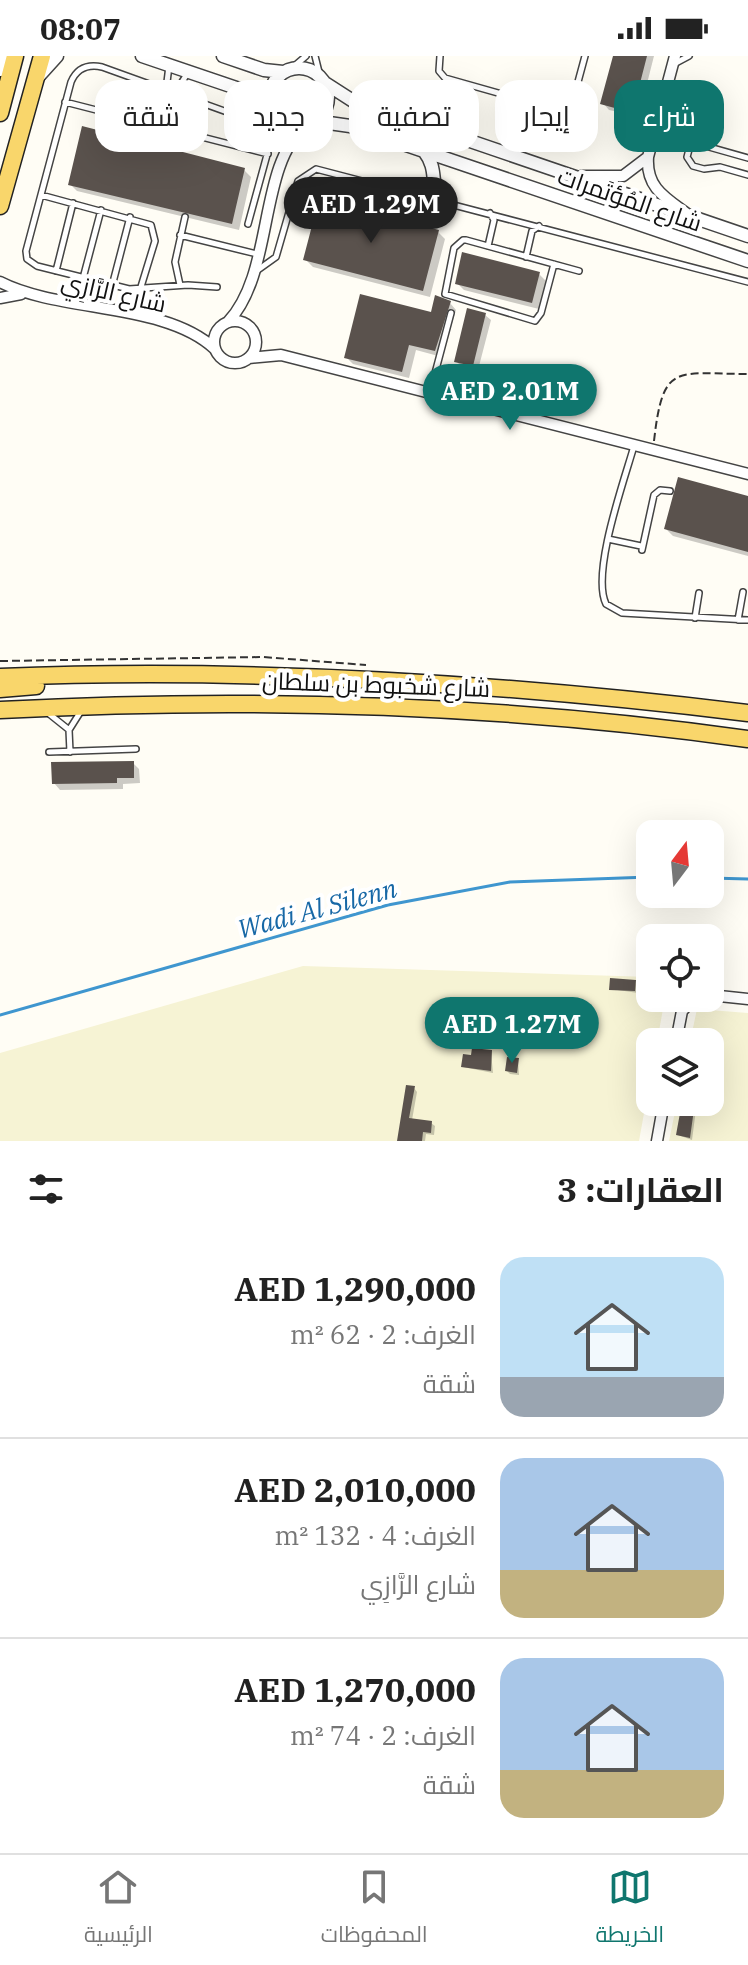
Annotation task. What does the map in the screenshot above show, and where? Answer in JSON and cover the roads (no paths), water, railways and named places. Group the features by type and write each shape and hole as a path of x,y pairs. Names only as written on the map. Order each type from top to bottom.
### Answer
{"main road":[{"path":"0,113 15,56"},
{"path":"0,206 42,56"},
{"path":"0,689 112,673"},
{"name":"شارع شخبوط بن سلطان","path":"0,677 112,673 447,684 743,709"},
{"name":"شارع شخبوط بن سلطان","path":"0,710 88,706 396,706 535,715 748,739"}],"street":[{"path":"0,70 5,56"},
{"path":"36,79 57,56"},
{"path":"142,56 224,84"},
{"path":"223,56 264,70 307,68 323,80"},
{"path":"669,80 674,60"},
{"path":"276,80 287,70"},
{"name":"شارع المُؤتَمرات","path":"333,87 353,101 748,236"},
{"path":"285,152 247,297 215,337 215,349 229,362 281,355 748,474"},
{"path":"425,152 435,167 435,190 440,199"},
{"name":"شارع المُؤتَمرات","path":"427,152 748,261"},
{"path":"649,152 652,185 687,213"},
{"path":"574,176 623,176 648,157"},
{"name":"شارع الرَّازِي","path":"0,282 26,293 77,301 192,331 215,349"},
{"name":"شارع الرَّازِي","path":"0,298 26,293"},
{"path":"247,297 256,344 249,358"},
{"path":"225,325 241,322 281,355"},
{"name":"شارع الرَّازِي","path":"192,331 225,325"},
{"path":"724,996 748,999"},
{"path":"657,1141 661,1116"}],"lane":[{"path":"287,70 306,56"},
{"path":"315,56 323,80"},
{"path":"440,56 439,71 449,81 562,111 572,104 585,56"},
{"path":"674,60 689,56"},
{"path":"168,65 170,80"},
{"path":"136,80 92,66 73,76 26,255 33,265 112,286 140,290 180,285 217,287"},
{"path":"179,80 190,72"},
{"path":"65,102 95,109"},
{"path":"208,104 262,124 271,134 248,224"},
{"path":"208,138 268,154"},
{"path":"724,151 748,158"},
{"path":"688,152 687,157 693,166 704,169 720,167 748,175"},
{"path":"254,272 276,257 298,181 308,171 323,170 748,282"},
{"path":"41,195 148,223 156,237 140,290"},
{"path":"56,271 73,203"},
{"path":"77,301 101,210"},
{"path":"488,246 494,220 489,212"},
{"path":"112,286 130,217"},
{"path":"180,285 175,262 185,217"},
{"path":"526,257 532,231 541,226"},
{"path":"180,235 258,255"},
{"path":"554,264 540,316 535,321 447,296 444,288 457,243 466,240 526,257 554,264 579,271"},
{"path":"429,393 451,313"},
{"path":"634,446 608,539 602,590 610,608 622,613 748,620"},
{"path":"608,539 642,548 654,495 660,490 670,491"},
{"path":"738,620 743,592"},
{"path":"695,618 699,593"},
{"path":"69,730 88,706"},
{"path":"36,708 58,718 69,730 70,752"},
{"path":"49,752 136,749"}],"waterway":[{"name":"Wadi Al Silenn","path":"0,1015 388,905 510,882 636,878"},
{"name":"Wadi Al Silenn","path":"724,878 748,879"}]}
